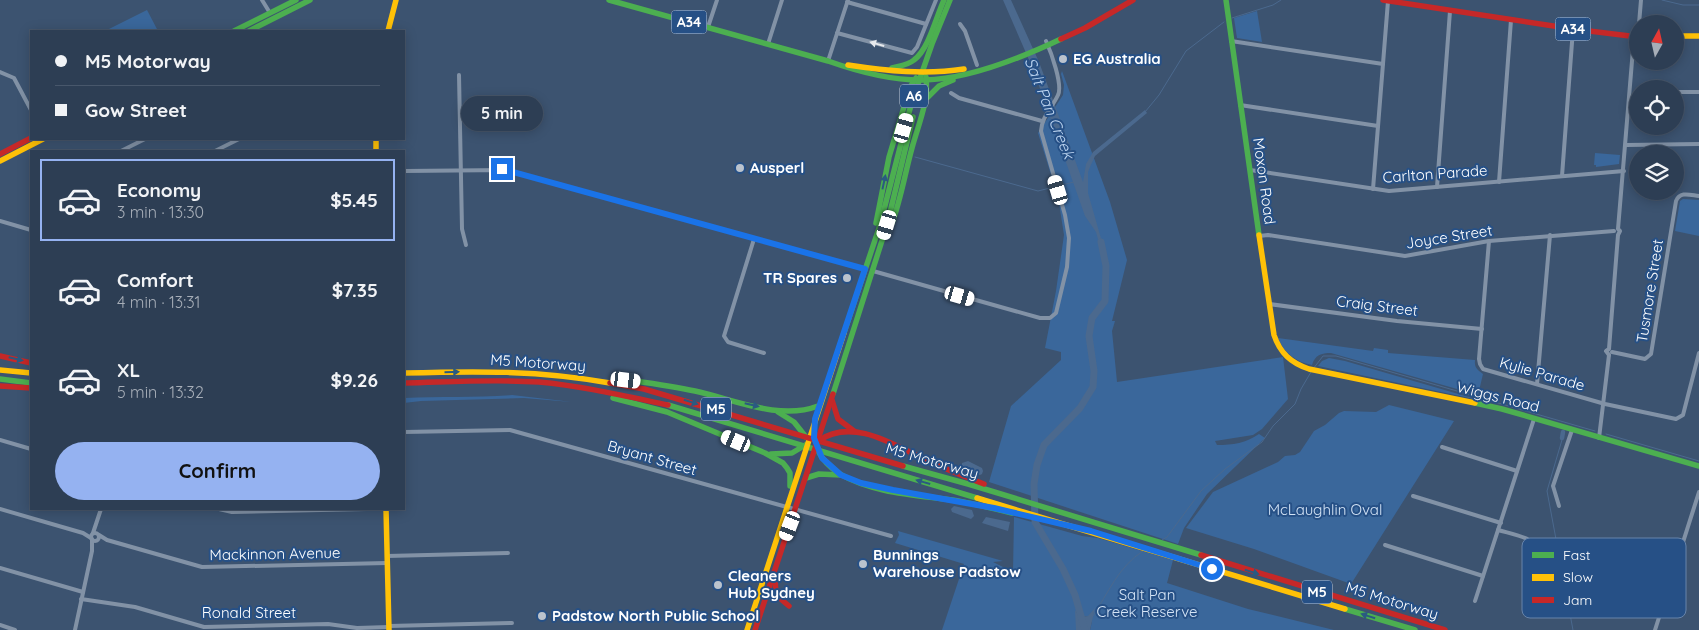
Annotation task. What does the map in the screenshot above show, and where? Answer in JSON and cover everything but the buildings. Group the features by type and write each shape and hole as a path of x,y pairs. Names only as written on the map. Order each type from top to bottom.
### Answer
{"main road":[{"path":"236,30 296,0"},
{"path":"251,30 310,0"},
{"path":"388,30 396,0"},
{"name":"A34","path":"609,0 831,62 856,71 897,79 914,80 924,75 977,65 1024,52"},
{"path":"885,70 905,65 913,61 920,54 944,0"},
{"name":"A6","path":"791,508 790,496 812,443 824,420 883,237 912,101 950,0"},
{"name":"A6","path":"755,630 791,508 806,478 810,465 818,406 891,197 916,106 933,55 956,0"},
{"name":"A34","path":"1047,43 1085,24 1124,0"},
{"name":"A34","path":"831,62 951,77 1024,52 1085,28 1133,0"},
{"name":"Moxon Road","path":"1226,0 1269,304 1276,341 1280,350 1290,360"},
{"name":"A34","path":"1386,0 1629,36"},
{"path":"1684,36 1699,36"},
{"name":"A6","path":"923,108 936,87 962,78 968,72"},
{"path":"872,249 887,166 903,109 914,80 924,75"},
{"name":"A6","path":"883,237 887,234 899,205 912,145 928,88 924,75"},
{"path":"897,79 905,87 903,109"},
{"path":"0,154 30,139"},
{"path":"0,161 41,140"},
{"path":"0,356 30,363"},
{"name":"Wiggs Road","path":"1290,360 1309,369 1502,409 1699,466"},
{"path":"0,370 30,373"},
{"name":"M5 Motorway","path":"405,373 495,371 551,374 618,384 676,397 870,457 999,491 1089,521 1445,630"},
{"path":"551,374 572,374 641,382 696,392 773,410 813,410 818,406"},
{"path":"0,379 30,383"},
{"name":"M5 Motorway","path":"405,383 474,381 556,384 673,406 995,506 1091,531 1415,630"},
{"name":"M5","path":"526,382 606,397 667,412 764,453 780,461 788,468 790,496"},
{"path":"0,386 30,388"},
{"name":"M5","path":"832,397 836,418 856,432 886,442 999,491"},
{"path":"773,410 788,417 801,429 822,458 841,475"},
{"name":"M5","path":"812,443 843,431 856,432"},
{"path":"764,453 782,454 812,443"},
{"path":"746,630 791,508 812,443"},
{"path":"806,478 811,475 821,474 841,475 861,483 893,490 995,506"},
{"path":"386,510 389,628"},
{"path":"774,570 774,593 777,598 789,606"}],"street":[{"path":"262,0 273,19"},
{"path":"708,27 717,0"},
{"path":"768,44 782,0"},
{"path":"837,33 912,53 916,50 936,0"},
{"path":"1373,189 1389,7 1386,0"},
{"path":"1640,15 1642,0"},
{"path":"831,62 837,33 847,1 926,24"},
{"path":"1436,187 1450,11"},
{"path":"1499,182 1512,20"},
{"path":"960,24 965,31 977,65"},
{"path":"1562,176 1573,29"},
{"path":"1231,41 1383,64"},
{"path":"872,271 1036,317 1047,318 1053,316 1059,306 1067,267 1069,238 1065,215 1042,136 1042,122 1059,92 1047,43"},
{"path":"0,72 14,78 30,108"},
{"path":"459,75 462,229 466,245"},
{"path":"1684,92 1699,92"},
{"path":"951,94 1042,122"},
{"path":"1240,105 1378,126"},
{"path":"1599,438 1610,352 1618,235 1615,234 1624,171 1629,105"},
{"path":"123,150 143,140"},
{"path":"224,149 237,140"},
{"path":"1626,145 1699,144"},
{"path":"405,171 506,170 865,269"},
{"name":"Carlton Parade","path":"1250,170 1393,191 1624,171"},
{"name":"Tusmore Street","path":"1610,352 1645,358 1651,354 1676,201 1678,196 1682,194 1699,196"},
{"path":"0,221 30,230"},
{"name":"Joyce Street","path":"1259,236 1268,235 1402,256 1489,241 1616,230"},
{"path":"1537,384 1550,235"},
{"path":"754,239 724,336 731,343 764,353"},
{"name":"Kylie Parade","path":"1489,241 1479,360 1481,366 1603,403 1673,419 1681,418 1684,413 1699,353"},
{"name":"Craig Street","path":"1269,304 1482,330"},
{"path":"1475,601 1534,419"},
{"name":"Bryant Street","path":"405,432 510,430 891,536"},
{"path":"1559,506 1553,486 1572,430"},
{"path":"0,440 30,449"},
{"path":"1442,447 1517,471"},
{"path":"1684,538 1699,492"},
{"path":"1413,496 1500,523"},
{"path":"0,509 98,537"},
{"path":"74,630 92,551 98,537 101,510"},
{"path":"223,510 232,512 321,510"},
{"path":"92,551 92,536 99,520"},
{"path":"1498,530 1524,538"},
{"path":"92,536 94,541 98,537"},
{"name":"Mackinnon Avenue","path":"98,537 202,567 508,553"},
{"path":"1385,545 1483,576"},
{"path":"0,568 83,592"},
{"name":"Ronald Street","path":"81,600 135,607 204,627 328,624 357,628 389,628 512,623"},
{"path":"1655,630 1659,618"},
{"path":"0,625 15,630"}],"green space":[{"path":"147,10 157,30 107,30"},
{"path":"1257,11 1262,42 1237,38 1234,18"},
{"path":"1062,71 1110,202 1127,260 1112,321 1115,321 1112,331 1117,382 1283,357 1288,399 1262,429 1253,435 1215,441 1217,445 1223,445 1244,441 1259,434 1265,438 1207,494 1184,528 1178,544 989,482 1011,406 1061,360 1061,352 1045,348 1064,235 1058,197 1038,133 1063,95"},
{"path":"1595,153 1620,155 1619,164 1596,167 1594,165"},
{"path":"1684,199 1699,200 1699,236 1675,231 1680,201"},
{"path":"1278,338 1373,351 1374,348 1388,350 1388,353 1475,360 1476,367 1483,374 1478,395 1331,353 1319,355 1312,365 1306,364 1287,352"},
{"path":"1329,358 1479,400 1318,366 1322,361"},
{"path":"512,395 572,402 524,398 405,403 405,398"},
{"name":"McLaughlin Oval","path":"1389,405 1454,421 1351,584 1254,549 1186,528 1213,492 1278,462 1285,456 1295,455 1300,452 1314,431 1325,425 1339,413 1344,411 1376,412"},
{"name":"Salt Pan Creek Reserve","path":"1014,517 1082,536 1098,538 1173,560 1167,583 1248,609 1334,630 1090,630 1092,621 1088,616 1080,617 1076,611 1076,630 942,630 964,564 895,543 899,535 898,531 1003,561 993,562 1013,572"}],"water":[{"path":"1003,0 1011,0 1039,62 1083,182 1086,164 1093,152 1145,110 1147,113 1095,156 1088,172 1088,193 1104,249 1101,250 1096,232 1085,216 1033,69"},
{"path":"968,461 982,468 982,474 965,470 962,463"},
{"path":"954,506 972,510 974,516 971,519 952,512 951,509"},
{"path":"986,517 1010,522 1008,531 982,523"},
{"path":"1095,608 1090,630 1076,630 1075,610 1080,617 1088,616"}],"waterway":[{"path":"1232,18 1273,5 1281,0"},
{"path":"1662,0 1683,5 1699,5"},
{"path":"1145,112 1159,95 1186,51 1224,22"},
{"path":"915,157 1038,191 1050,188"},
{"path":"1062,185 1074,182"},
{"name":"Salt Pan Creek","path":"1085,630 1075,595 1063,569 1035,522 1034,484 1037,465 1044,445 1080,408 1093,387 1094,371 1089,336 1092,318 1105,301 1106,266 1101,242"},
{"path":"1313,369 1323,356 1336,356 1595,431"},
{"path":"1162,540 1167,537 1201,491 1225,469 1262,442 1273,426 1295,404 1311,372"},
{"path":"1562,438 1563,432"},
{"path":"1556,538 1547,491 1564,433"},
{"path":"1606,434 1699,461"},
{"path":"1093,616 1127,564 1143,551"},
{"path":"1571,618 1573,630"}],"traffic: fast":[{"path":"236,30 296,0"},
{"path":"251,30 310,0"},
{"path":"609,0 864,72 900,79 925,80 959,76 1013,60 1061,39"},
{"path":"892,68 909,63 919,55 928,41 944,0"},
{"path":"844,333 880,225 912,101 950,0"},
{"path":"1226,0 1259,235"},
{"path":"892,223 922,113 926,95 926,77"},
{"path":"876,223 889,157 910,87 916,78"},
{"path":"928,97 939,86 953,80"},
{"path":"833,394 887,225 913,117"},
{"path":"615,378 685,389 772,410 803,410 818,406"},
{"path":"0,379 30,383"},
{"path":"613,398 667,412 765,453 783,463 787,468 790,473 790,486"},
{"path":"1475,403 1502,409 1699,466"},
{"path":"668,405 977,498"},
{"path":"778,412 794,422 806,437"},
{"path":"771,454 792,453 807,444"},
{"path":"817,449 836,472 866,485 894,492 952,500 1012,513"},
{"path":"903,466 1201,555"},
{"path":"806,478 819,474 841,475"},
{"path":"1345,609 1415,630"}],"traffic: slow":[{"path":"388,30 396,0"},
{"path":"1684,36 1699,36"},
{"path":"848,65 906,72 964,69"},
{"path":"0,161 41,140"},
{"path":"376,140 376,150"},
{"path":"1259,235 1274,335 1279,347 1297,364 1309,369 1475,403"},
{"path":"747,630 844,333"},
{"path":"0,370 30,373"},
{"path":"405,373 481,372 533,374 610,383"},
{"path":"977,498 1345,609"},
{"path":"386,510 389,630"}],"traffic: jam":[{"path":"1061,39 1085,28 1133,0"},
{"path":"1383,0 1629,36"},
{"path":"0,154 30,139"},
{"path":"0,356 30,363"},
{"path":"405,383 539,382 587,389 668,405"},
{"path":"610,383 644,389 903,466"},
{"path":"0,386 30,388"},
{"path":"755,630 833,394"},
{"path":"832,400 838,419 854,431"},
{"path":"818,441 832,434 846,432 875,436 930,462 984,484"},
{"path":"1201,555 1445,630"},
{"path":"775,578 776,595 789,606"}],"place":[{"name":"EG Australia","path":"1063,59"},
{"name":"Ausperl","path":"740,168"},
{"name":"TR Spares","path":"847,278"},
{"name":"Bunnings Warehouse Padstow","path":"863,564"},
{"name":"Cleaners Hub Sydney","path":"718,585"},
{"name":"Padstow North Public School","path":"542,616"}],"route":[{"path":"502,169 865,269 824,389 813,432 815,444 822,458 841,475 861,483 922,496 994,508 1091,531 1212,569"}]}
